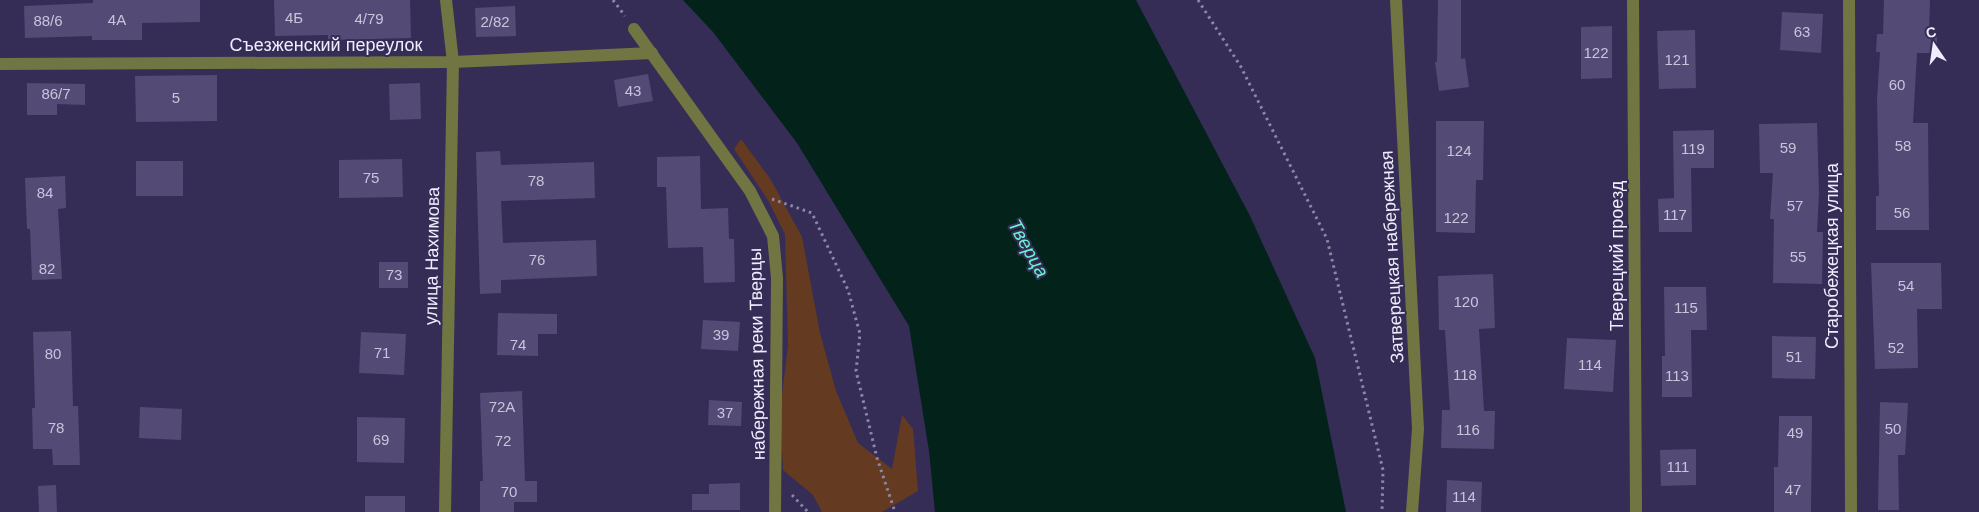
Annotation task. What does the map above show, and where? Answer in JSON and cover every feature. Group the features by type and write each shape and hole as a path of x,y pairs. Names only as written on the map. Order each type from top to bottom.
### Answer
{"street":[{"name":"улица Нахимова","path":"446,0 453,62 446,512"},
{"name":"Затверецкая набережная","path":"1396,0 1418,429 1412,512"},
{"name":"Тверецкий проезд","path":"1632,0 1636,512"},
{"name":"Старобежецкая улица","path":"1849,0 1850,512"},
{"name":"набережная реки Тверцы","path":"634,29 750,191 773,236 777,278 775,512"},
{"name":"Съезженский переулок","path":"0,64 453,62 652,53"}],"path":[{"path":"1198,0 1241,67 1327,239 1383,470 1382,512"},
{"path":"750,191 812,213 848,290 860,334 856,372 877,458 895,512"}],"shaded area":[{"path":"741,139 771,180 802,237 820,333 836,391 858,443 892,469 902,415 913,429 918,491 882,512 822,512 813,495 783,470 780,412 788,345 785,234 768,200 734,149"}],"water":[{"name":"Тверца","path":"683,0 1136,0 1250,216 1315,358 1346,512 935,512 929,451 909,326 797,143 713,32"}],"building":[{"path":"93,0 200,0 200,22 142,23 142,40 92,40 92,36 25,38 24,6 93,3"},
{"path":"274,0 410,0 411,38 328,40 328,35 275,36"},
{"path":"1438,0 1461,0 1461,59 1465,58 1469,87 1439,91 1435,62 1437,62"},
{"path":"1884,0 1930,0 1929,35 1937,35 1937,53 1917,53 1913,123 1928,123 1929,230 1876,230 1876,196 1879,196 1877,100 1880,52 1876,52 1877,34 1883,34"},
{"path":"515,6 516,36 476,37 475,8"},
{"path":"1782,12 1823,14 1821,53 1780,50"},
{"path":"1612,26 1612,78 1581,79 1581,27"},
{"path":"1695,30 1696,88 1659,89 1657,31"},
{"path":"648,74 653,101 618,107 614,80"},
{"path":"217,75 217,121 136,122 135,76"},
{"path":"27,83 85,84 85,105 57,104 57,115 27,115"},
{"path":"420,83 421,119 390,120 389,84"},
{"path":"1436,121 1484,121 1483,180 1476,180 1475,233 1436,232"},
{"path":"1817,123 1819,193 1817,232 1823,232 1822,284 1773,283 1774,219 1770,219 1773,173 1760,173 1759,124"},
{"path":"1714,130 1714,168 1691,168 1692,232 1659,232 1658,199 1674,198 1673,131"},
{"path":"500,151 501,165 594,162 595,198 501,201 503,243 596,240 597,276 501,280 501,293 480,294 476,152"},
{"path":"700,156 701,209 728,208 729,239 734,239 735,282 704,283 703,247 668,248 666,187 657,187 657,157"},
{"path":"402,159 403,197 339,198 339,160"},
{"path":"136,161 183,161 183,196 136,196"},
{"path":"65,176 66,208 58,209 62,279 32,280 25,178"},
{"path":"379,262 408,262 408,288 379,288"},
{"path":"1871,263 1941,263 1942,309 1917,309 1918,368 1875,369"},
{"path":"1493,274 1495,328 1479,329 1484,411 1495,411 1494,449 1441,448 1442,410 1450,410 1445,330 1439,330 1438,276"},
{"path":"1664,287 1706,287 1707,330 1691,330 1692,397 1662,397 1662,356 1665,356"},
{"path":"498,313 557,314 557,334 538,334 538,356 497,355"},
{"path":"703,320 740,322 738,351 701,349"},
{"path":"71,331 73,406 78,406 80,465 53,465 52,449 33,449 32,408 35,408 33,332"},
{"path":"361,332 406,334 404,375 359,373"},
{"path":"1772,336 1816,337 1815,379 1772,378"},
{"path":"1567,338 1616,340 1613,392 1564,389"},
{"path":"522,391 525,481 537,481 537,502 514,502 514,512 480,512 480,481 483,481 480,393"},
{"path":"709,400 742,402 741,426 708,425"},
{"path":"1880,402 1908,403 1905,455 1898,455 1899,510 1878,510"},
{"path":"140,407 182,409 181,440 139,438"},
{"path":"1779,416 1812,416 1811,512 1774,512 1774,467 1778,467"},
{"path":"357,417 405,418 404,463 357,462"},
{"path":"1696,449 1696,485 1661,486 1660,450"},
{"path":"1447,480 1482,482 1481,512 1446,512"},
{"path":"740,483 740,510 692,510 692,494 709,494 709,484"},
{"path":"56,485 57,512 39,512 38,486"},
{"path":"365,496 405,496 405,512 365,512"}]}
